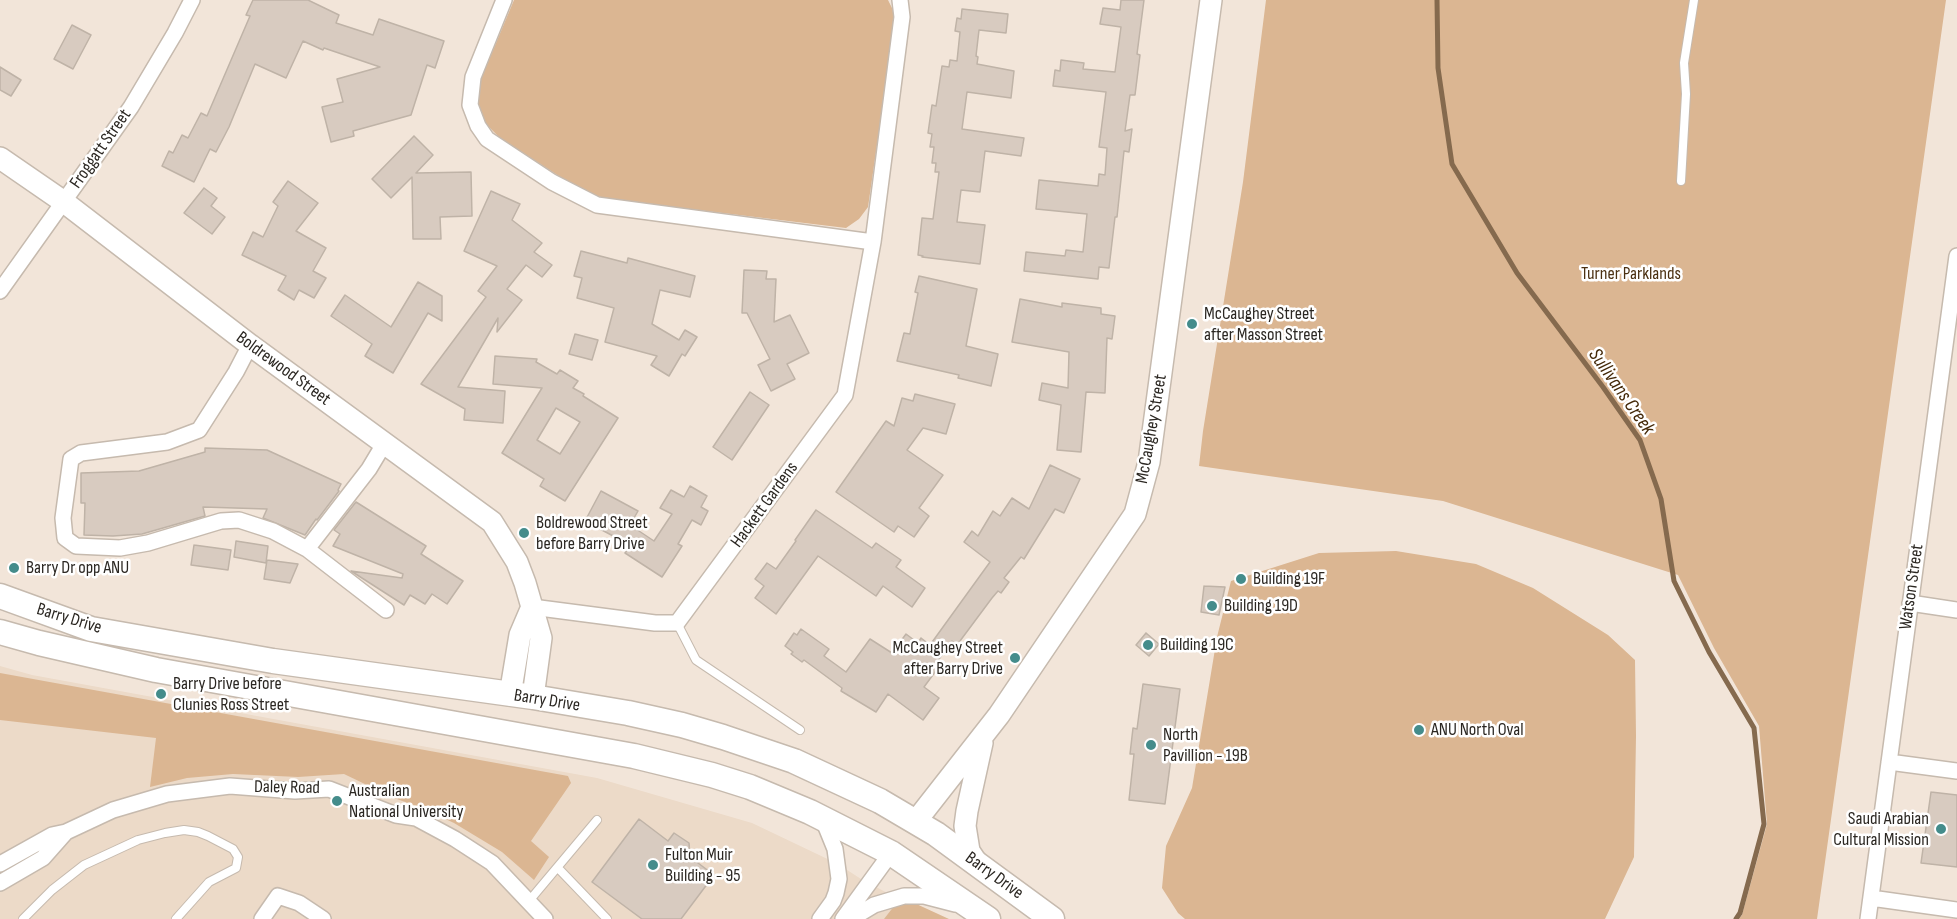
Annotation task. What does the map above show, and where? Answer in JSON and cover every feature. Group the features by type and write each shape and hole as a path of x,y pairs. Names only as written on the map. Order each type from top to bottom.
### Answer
{"main road":[{"name":"Barry Drive","path":"0,597 91,629 273,661 522,696 652,718 758,748 842,782 916,821 1052,919"},
{"name":"Barry Drive","path":"0,632 156,670 518,734 634,756 712,775 822,817 891,853 982,914"},
{"path":"0,648 39,643"},
{"path":"518,734 522,696"},
{"name":"McCaughey Street","path":"891,853 916,821"}],"street":[{"name":"Froggatt Street","path":"0,291 131,107 192,0"},
{"path":"504,0 473,77 470,105 478,126 487,139 552,182 597,205 873,242"},
{"name":"Hackett Gardens","path":"677,623 844,395 873,242 902,17 900,0"},
{"name":"McCaughey Street","path":"916,821 983,736 1135,514 1149,462 1211,0"},
{"name":"Boldrewood Street","path":"0,158 64,202 250,345 492,522 517,562 541,638 522,696"},
{"name":"Watson Street","path":"1868,919 1957,256"},
{"path":"250,345 236,372 199,430 167,442 81,453 71,459 63,518 64,538 76,546 120,548 148,543 221,521 239,520 273,531 307,549 386,610"},
{"path":"307,549 369,469 384,444"},
{"path":"1911,603 1957,610"},
{"path":"532,607 655,623 677,623"},
{"path":"977,863 969,851 966,826 967,811 983,736"},
{"path":"1889,762 1957,771"},
{"name":"Daley Road","path":"0,864 52,835 66,832 113,810 167,794 230,786 295,791 329,789 396,815 416,818 455,839 492,863 545,919"},
{"path":"820,919 833,901 839,879 835,849 822,817"},
{"name":"Daley Road","path":"0,883 43,858 66,832"},
{"path":"843,919 891,853"},
{"path":"851,919 882,902 910,895 932,897 982,914"},
{"path":"262,919 278,896 299,903 323,919"},
{"path":"1871,898 1957,910"}],"lane":[{"path":"1681,181 1686,94 1684,63 1694,0"},
{"path":"677,623 696,660 800,730"},
{"path":"529,901 597,820"},
{"path":"23,919 52,890 84,865 138,840 184,830 198,832 233,849 238,857 236,868 209,882 176,919"},
{"path":"558,868 608,919"}],"shaded area":[{"name":"Australian National University","path":"0,666 32,675 597,778 752,823 838,864 910,905 928,919 0,919"}],"green space":[{"path":"514,0 888,0 893,10 894,28 868,207 859,219 846,228 607,199 582,191 500,138 483,121 477,101 478,86"},
{"name":"Turner Parklands","path":"1266,0 1946,0 1817,919 1739,919 1767,824 1759,726 1714,648 1678,575 1443,501 1199,466 1243,182"},
{"name":"ANU North Oval","path":"1396,551 1476,564 1533,588 1608,635 1635,660 1634,857 1605,919 1185,919 1178,913 1162,888 1166,846 1192,788 1217,637 1231,581 1319,553"},
{"path":"0,673 568,776 571,783 531,841 549,857 534,880 502,852 454,823 344,774 298,777 233,774 187,778 150,787 156,738 0,720"},
{"path":"898,901 912,902 949,919 884,919"}],"building":[{"path":"253,0 308,0 339,15 336,23 373,35 379,19 444,41 435,68 427,65 411,115 353,131 354,136 331,142 322,107 343,102 337,79 380,67 324,48 323,50 303,41 286,78 255,64 229,127 216,152 210,149 194,182 162,166 169,151 173,153 182,135 188,138 201,113 207,116 250,16 246,15"},
{"path":"1121,0 1144,0 1137,54 1140,55 1135,95 1130,95 1125,131 1132,129 1129,152 1124,151 1109,268 1099,267 1098,279 1024,271 1026,252 1065,256 1066,250 1083,252 1087,214 1036,209 1039,180 1098,186 1099,174 1105,175 1107,148 1099,147 1106,92 1053,86 1055,70 1060,71 1061,60 1084,63 1083,69 1115,72 1121,27 1100,24 1103,8 1120,10"},
{"path":"962,9 1008,14 1006,33 979,30 976,56 978,57 977,64 1014,71 1011,98 967,92 962,129 1024,138 1021,156 985,151 980,192 961,190 957,222 985,225 980,264 918,255 922,218 933,219 939,172 935,172 936,163 932,163 934,147 930,147 932,134 928,133 932,105 936,106 942,66 949,67 950,60 957,61 960,32 955,31 957,18 961,19"},
{"path":"72,25 91,35 73,69 54,59"},
{"path":"0,67 21,80 11,96 0,90"},
{"path":"414,136 433,155 416,173 471,172 472,216 440,217 441,239 413,239 412,177 391,198 372,179"},
{"path":"288,181 318,203 296,231 326,248 313,271 326,278 314,298 299,290 294,300 278,290 286,276 242,255 253,232 263,237 278,206 273,202"},
{"path":"204,188 217,198 211,206 225,217 212,234 184,213"},
{"path":"491,191 520,204 512,220 542,243 534,252 552,265 542,277 526,265 507,289 522,300 497,332 498,318 458,387 505,391 503,423 464,420 465,409 421,384 486,297 478,291 497,266 464,251"},
{"path":"581,251 627,263 628,258 695,276 690,297 660,290 652,324 679,340 685,330 697,337 685,356 682,354 669,376 651,365 657,356 605,342 614,308 577,298 582,278 574,276"},
{"path":"744,270 767,271 766,279 776,279 774,322 790,315 809,353 787,364 795,379 771,391 758,365 770,359 747,313 742,313"},
{"path":"919,276 977,289 966,346 998,354 991,386 958,378 959,375 897,361 904,333 910,334"},
{"path":"418,282 442,296 442,321 428,313 393,373 365,356 372,344 331,316 345,295 391,327"},
{"path":"1020,299 1062,307 1062,303 1101,308 1101,314 1115,316 1112,339 1107,338 1105,393 1086,392 1081,452 1057,450 1061,405 1039,400 1042,383 1068,388 1069,352 1012,342"},
{"path":"575,334 598,340 592,360 569,354"},
{"path":"495,356 537,359 536,362 557,374 560,370 578,381 573,388 618,418 565,501 540,486 544,479 502,453 542,388 493,384","holes":["556,408 580,422 560,454 537,440"]},
{"path":"750,392 769,405 732,460 713,447"},
{"path":"915,394 955,404 946,434 923,428 907,450 943,475 919,508 929,516 914,537 898,526 894,532 836,492 886,421 894,426 902,398 913,401"},
{"path":"205,448 267,450 341,484 339,491 305,535 263,518 267,509 203,507 205,516 142,534 84,535 85,503 81,503 81,473 139,471 205,452"},
{"path":"1050,465 1080,479 1064,513 1055,509 1024,559 1021,557 1004,578 1009,582 1001,593 998,591 992,598 957,645 952,641 934,666 938,668 924,687 939,698 923,720 888,694 876,712 841,691 842,688 804,660 802,662 791,654 793,652 785,646 794,633 797,635 801,629 829,649 824,656 846,672 870,639 892,653 906,634 918,643 921,638 930,645 990,562 964,542 972,531 978,536 993,511 1000,516 1012,498 1029,509"},
{"path":"690,486 707,496 701,507 708,511 701,525 692,520 678,544 682,546 662,577 625,553 630,545 585,521 601,491 638,511 630,525 654,541 672,514 660,508 671,490 684,497"},
{"path":"356,502 426,546 421,554 463,581 447,604 432,594 425,604 410,595 404,605 351,571 402,578 403,574 333,546 340,534 334,530"},
{"path":"816,510 872,548 876,543 901,560 896,567 925,588 912,607 883,586 876,596 818,556 776,614 755,598 764,586 755,579 767,563 776,569"},
{"path":"236,541 268,546 266,563 234,557"},
{"path":"194,545 231,550 228,570 191,565"},
{"path":"267,560 298,564 290,583 264,579"},
{"path":"1204,586 1225,587 1219,615 1201,612"},
{"name":"Building 19C","path":"1146,633 1159,644 1149,656 1136,645"},
{"name":"North Pavillion - 19B","path":"1143,684 1180,689 1165,804 1129,800 1134,754 1130,754 1133,728 1137,729"},
{"name":"Saudi Arabian Cultural Mission","path":"1931,792 1957,795 1957,867 1921,863"},
{"name":"Fulton Muir Building - 95","path":"639,819 668,841 674,833 689,843 690,857 714,875 681,919 642,919 592,882"}],"waterway":[{"name":"Sullivans Creek","path":"1437,0 1438,68 1452,164 1517,273 1640,440 1661,499 1674,581 1709,652 1754,728 1764,824 1740,913 1736,919"}],"place":[{"name":"McCaughey Street after Masson Street","path":"1192,324"},
{"name":"Boldrewood Street before Barry Drive","path":"524,533"},
{"name":"Barry Dr opp ANU","path":"14,568"},
{"name":"Building 19F","path":"1241,579"},
{"name":"Building 19D","path":"1212,606"},
{"name":"Building 19C","path":"1148,645"},
{"name":"McCaughey Street after Barry Drive","path":"1015,658"},
{"name":"Barry Drive before Clunies Ross Street","path":"161,694"},
{"name":"ANU North Oval","path":"1419,730"},
{"name":"North Pavillion - 19B","path":"1151,745"},
{"name":"Australian National University","path":"337,801"},
{"name":"Saudi Arabian Cultural Mission","path":"1941,829"},
{"name":"Fulton Muir Building - 95","path":"653,865"}]}
